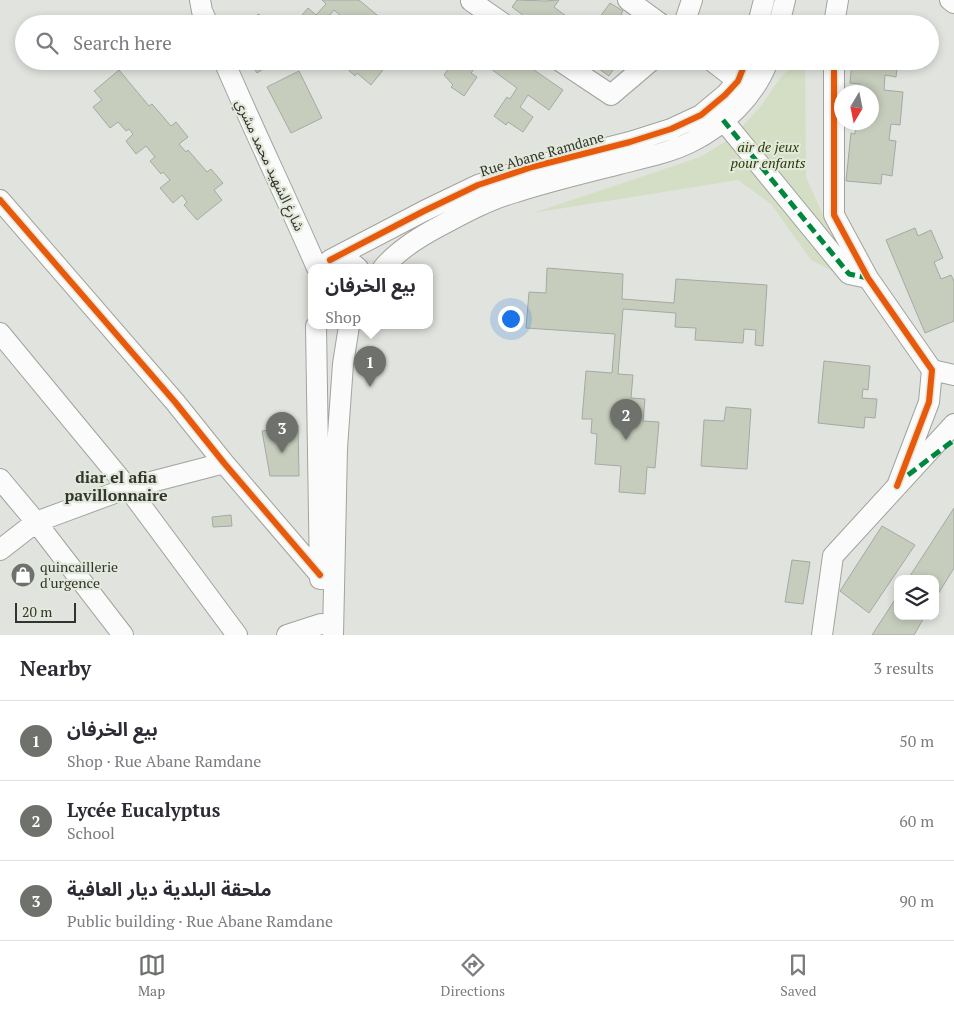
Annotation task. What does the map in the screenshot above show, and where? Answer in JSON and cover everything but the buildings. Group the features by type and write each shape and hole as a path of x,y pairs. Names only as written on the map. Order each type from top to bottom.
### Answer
{"street":[{"path":"200,0 204,15"},
{"path":"628,0 649,15"},
{"path":"687,15 692,0"},
{"path":"760,15 764,0"},
{"path":"781,15 785,0"},
{"path":"836,15 838,0"},
{"path":"950,0 954,3"},
{"path":"471,1 491,15"},
{"name":"شارغ الشهيد محمد مشري","path":"228,70 259,143 321,264"},
{"path":"574,70 611,95 640,70"},
{"path":"724,70 738,80"},
{"name":"Rue Abane Ramdane","path":"326,264 424,211 478,185 532,167 630,142 671,129 701,115 725,95 738,80 742,70"},
{"path":"386,264 422,236 456,217 514,192 654,155 691,142 715,128 735,110 752,91 764,70"},
{"path":"834,70 834,215 868,278 932,370 929,402 902,480"},
{"path":"723,120 849,274 868,278"},
{"path":"0,200 175,402 224,463 320,575"},
{"path":"328,264 344,259 353,264"},
{"path":"316,329 320,575 326,631"},
{"path":"326,631 343,364 349,329"},
{"path":"0,333 128,488 237,635"},
{"path":"932,370 954,375"},
{"path":"822,635 833,556 954,424"},
{"path":"902,480 954,440"},
{"path":"0,550 36,522 128,488 224,463"},
{"path":"0,479 36,522 123,635"},
{"path":"287,635 326,631"}],"green space":[{"name":"air de jeux pour enfants","path":"788,70 805,70 806,177 853,282 811,260 771,204 738,180 533,213 700,157 733,137 761,106 780,78"}],"marked path":[{"path":"723,120 849,274 868,278"},
{"path":"908,475 954,440"}],"cycle path":[{"path":"330,260 478,185 532,167 630,142 671,129 701,115 725,95 738,81 742,70"},
{"path":"834,70 834,215 868,278 932,370 929,402 897,486"},
{"path":"0,200 175,402 224,463 320,575"}],"place":[{"name":"بيع الخرفان","path":"370,387"},
{"name":"Lycée Eucalyptus","path":"626,440"},
{"name":"ملحقة البلدية ديار العافية","path":"282,453"},
{"name":"quincaillerie d'urgence","path":"23,575"}],"district":[{"name":"diar el afia pavillonnaire","path":"116,486"}]}
